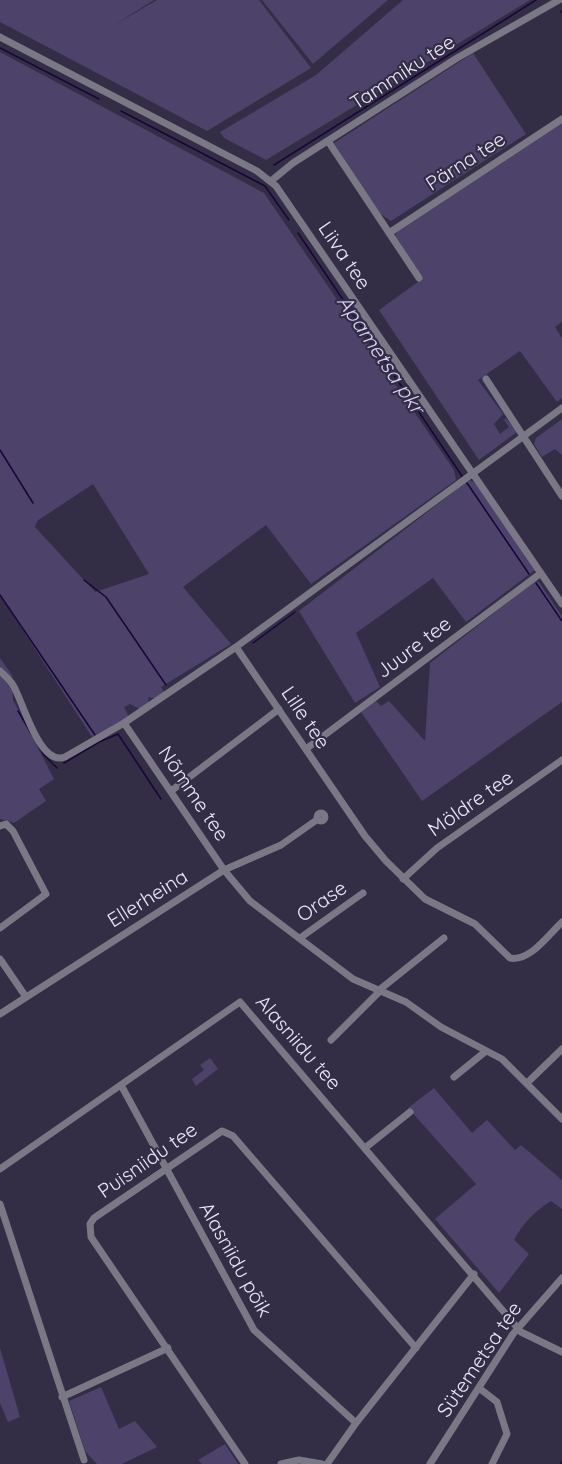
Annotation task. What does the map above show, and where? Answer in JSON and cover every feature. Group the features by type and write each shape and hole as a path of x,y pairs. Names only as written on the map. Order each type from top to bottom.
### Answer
{"street":[{"name":"Tammiku tee","path":"271,181 328,141 499,32 559,0"},
{"name":"Liiva tee","path":"0,37 257,171 271,181 283,195 562,604"},
{"name":"Pärna tee","path":"388,233 562,119"},
{"path":"328,141 419,278"},
{"path":"486,379 562,496"},
{"path":"0,671 13,685 32,731 50,755 56,758 65,757 124,723 236,647 562,408"},
{"name":"Juure tee","path":"306,749 541,573"},
{"name":"Lille tee","path":"236,647 365,836 403,879 425,899 475,924 510,958 516,959 527,955 562,922"},
{"path":"171,791 279,709"},
{"name":"Nõmme tee","path":"124,723 224,870 250,901 353,979 406,1002 441,1027 502,1059 562,1119"},
{"name":"Möldre tee","path":"403,879 437,848 562,760"},
{"name":"Ellerheina","path":"0,1014 224,870 281,845 318,819"},
{"path":"0,826 6,824 10,827 46,894 0,928"},
{"name":"Orase","path":"300,938 309,929 363,893"},
{"path":"331,1040 379,992 444,938"},
{"path":"0,959 26,997"},
{"name":"Alasniidu tee","path":"0,1169 240,1002 474,1274 521,1332 562,1352"},
{"path":"527,1083 562,1049"},
{"path":"454,1077 486,1051"},
{"name":"Alasniidu põik","path":"121,1085 254,1330 356,1423"},
{"path":"366,1148 410,1112"},
{"name":"Puisniidu tee","path":"245,1464 89,1230 94,1218 166,1167 222,1131 233,1136 416,1348"},
{"path":"0,1204 84,1460"},
{"path":"327,1464 356,1423 474,1274"},
{"name":"Sütemetsa tee","path":"430,1464 518,1327 562,1278"},
{"path":"62,1397 168,1348"},
{"path":"479,1388 497,1402 507,1434 492,1464"},
{"path":"281,1464 299,1460 322,1464"}],"shaded area":[{"path":"0,0 154,0 114,25 157,0 259,0 311,68 207,131 0,22"},
{"path":"262,0 388,0 313,64"},
{"path":"403,0 530,0 266,160 224,138 220,132 316,75"},
{"path":"0,52 264,193 454,470 456,480 311,584 266,525 183,587 231,644 161,687 164,692 156,699 148,697 149,703 140,709 130,704 124,707 128,715 126,719 92,737 0,595","holes":["93,484 149,574 95,592 35,527 37,521"]},
{"path":"473,53 526,134 391,221 379,213 334,143"},
{"path":"562,122 562,322 555,327 562,338 562,398 557,402 520,351 478,380 503,414 494,424 500,434 509,427 504,420 506,418 517,432 479,460 379,310 422,279 395,235 398,230"},
{"path":"562,419 562,455 555,449 542,457 534,444 536,438"},
{"path":"469,480 476,483 535,570 466,622 433,578 356,633 380,687 355,703 299,611"},
{"path":"535,581 539,582 562,616 562,702 422,801 361,712 376,701 381,706 389,701 425,741 430,663"},
{"path":"0,658 12,675 13,700 54,779 39,789 46,801 14,823 0,819"},
{"path":"210,1058 218,1069 196,1086 192,1079 204,1070 200,1065"},
{"path":"434,1088 472,1133 487,1120 515,1150 521,1145 562,1180 562,1209 551,1201 534,1213 522,1228 514,1240 529,1254 499,1293 435,1219 476,1184 408,1108"},
{"path":"0,1348 20,1417 8,1422 0,1403"},
{"path":"101,1387 119,1429 135,1421 157,1447 122,1464 97,1464 85,1451 69,1401"},
{"path":"225,1444 238,1464 202,1464 198,1460"}],"waterway":[{"path":"274,165 536,0"},
{"name":"Apametsa pkr","path":"0,48 99,99"},
{"name":"Apametsa pkr","path":"121,111 265,186 289,220"},
{"name":"Apametsa pkr","path":"298,233 462,476"},
{"path":"0,450 33,503"},
{"path":"467,483 529,574"},
{"path":"84,580 106,597 166,685"},
{"path":"536,583 562,621"},
{"path":"0,595 95,735"},
{"path":"253,643 295,612"},
{"path":"18,711 44,755 57,768"},
{"path":"64,763 99,742 118,734 161,799"}]}
